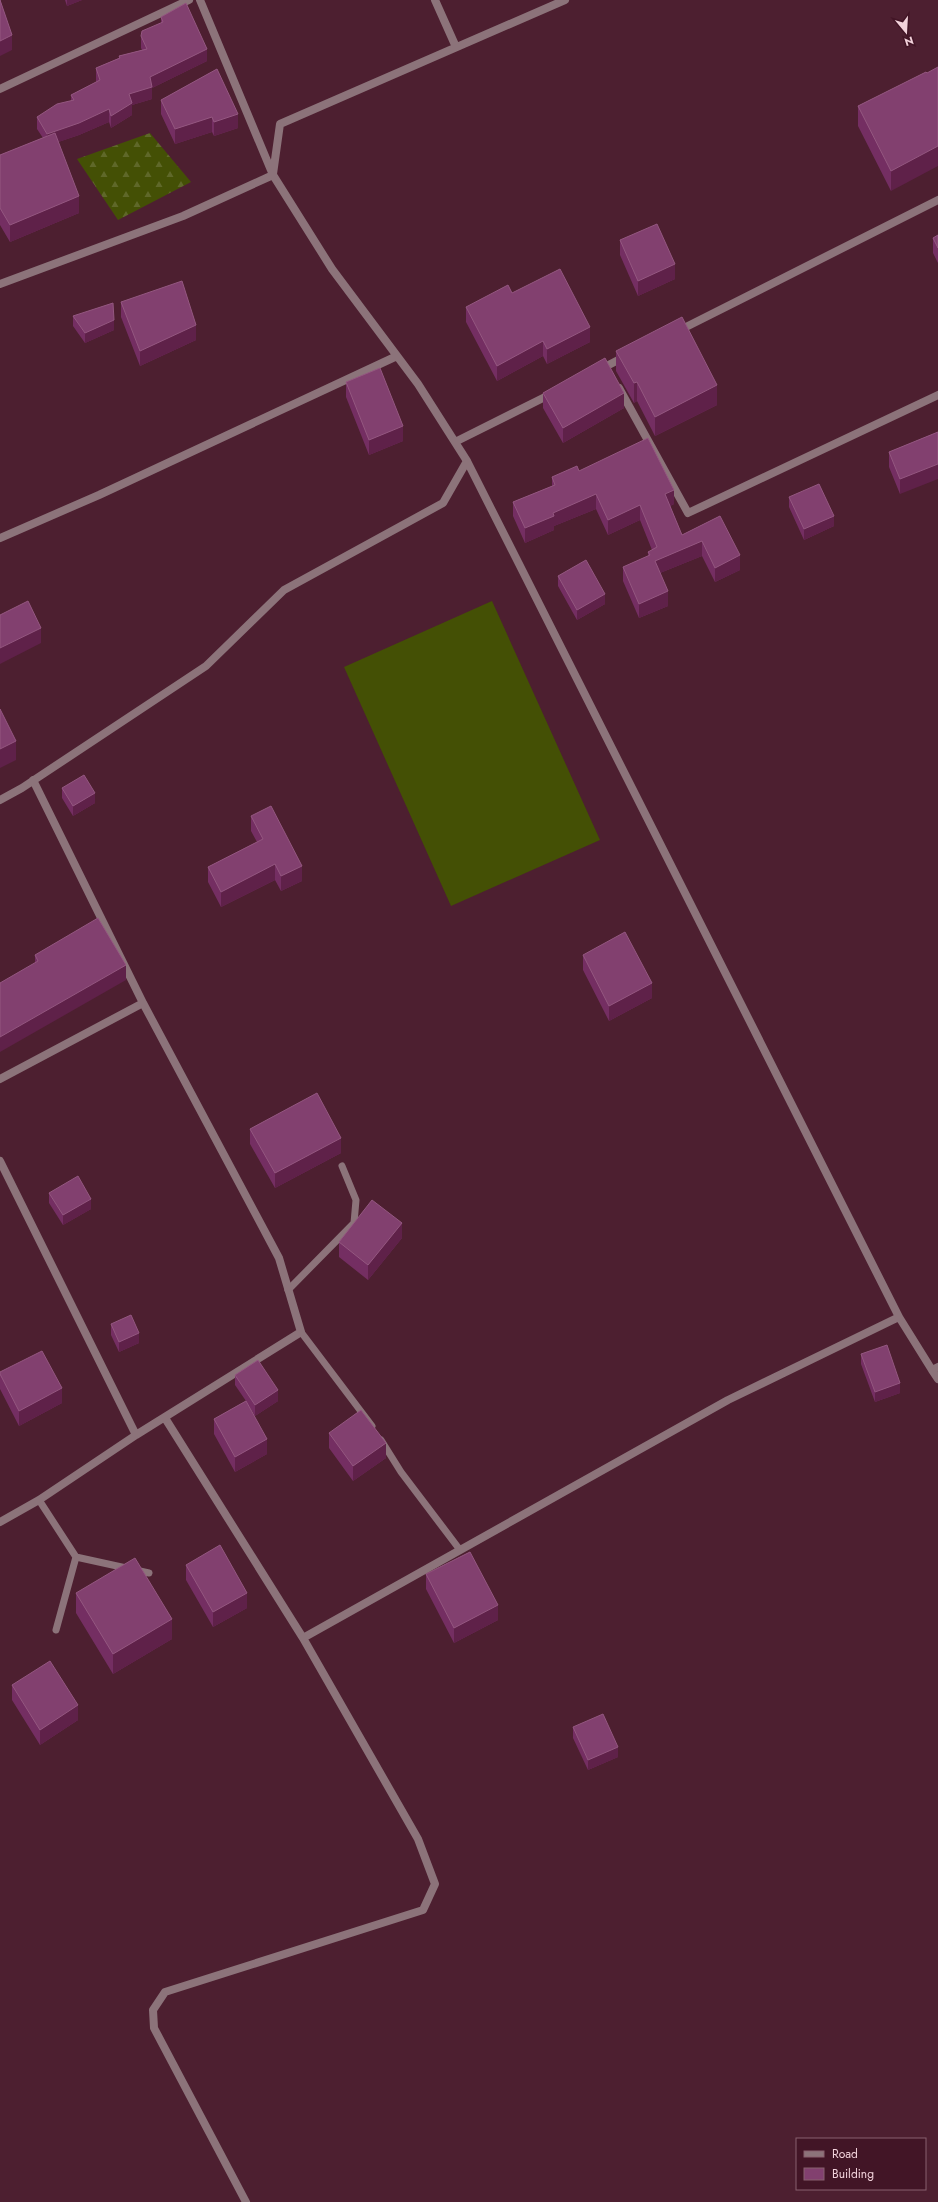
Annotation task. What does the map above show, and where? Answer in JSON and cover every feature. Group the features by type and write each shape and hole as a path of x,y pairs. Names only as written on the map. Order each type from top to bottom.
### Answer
{"street":[{"path":"0,89 189,0"},
{"path":"200,0 273,175 332,269 418,384 467,461 899,1317 935,1369 938,1379"},
{"path":"435,0 456,48"},
{"path":"273,175 280,124 565,0"},
{"path":"0,284 183,216 273,175"},
{"path":"670,334 938,200"},
{"path":"593,373 611,373 635,352"},
{"path":"0,538 99,495 397,356"},
{"path":"611,373 688,513 938,395"},
{"path":"455,442 559,390"},
{"path":"0,800 33,780 206,666 284,590 443,503 467,461"},
{"path":"0,1522 39,1500 136,1435 301,1332 279,1258 143,1003 33,780"},
{"path":"0,1078 143,1003"},
{"path":"0,1161 136,1435"},
{"path":"303,1638 728,1400 899,1317"},
{"path":"165,1418 303,1638 418,1839 435,1884 423,1910 165,1992 152,2010 154,2028 246,2202"}],"lane":[{"path":"288,1290 354,1222 356,1200 342,1166"},
{"path":"301,1332 366,1415 401,1472 460,1550"},
{"path":"39,1500 76,1557 149,1573"},
{"path":"56,1630 76,1557"}],"green space":[{"path":"150,133 191,182 118,220 77,159"},
{"path":"492,601 600,840 451,906 344,667"}],"building":[{"path":"0,0 12,35 0,41"},
{"path":"186,3 207,49 150,77 152,87 129,94 132,103 111,116 109,109 79,123 47,134 37,117 57,104 74,100 71,95 100,80 96,68 120,58 119,56 147,49 141,36 142,31 163,22 161,17"},
{"path":"938,67 938,146 891,171 858,106"},
{"path":"217,69 238,114 214,122 212,117 175,129 161,100"},
{"path":"55,133 79,196 10,225 0,208 0,155"},
{"path":"657,224 675,264 638,281 620,240"},
{"path":"938,235 938,248 933,238"},
{"path":"560,269 590,327 547,349 543,341 497,366 466,307 508,285 512,293"},
{"path":"182,281 196,325 140,351 121,302"},
{"path":"113,303 114,320 85,333 73,316"},
{"path":"682,317 717,385 655,417 637,382 634,383 616,351"},
{"path":"605,358 624,393 563,428 543,393"},
{"path":"380,368 403,426 369,440 346,382"},
{"path":"938,432 938,464 900,479 889,452"},
{"path":"648,438 674,490 665,494 682,535 720,516 740,555 715,568 702,541 655,561 668,591 639,604 623,567 650,555 648,552 657,547 640,505 608,520 596,494 553,513 554,516 525,528 513,502 555,485 552,477 577,466 579,471"},
{"path":"819,484 834,516 804,529 789,497"},
{"path":"586,560 605,594 577,610 558,576"},
{"path":"28,601 41,628 0,648 0,615"},
{"path":"0,709 16,741 0,749"},
{"path":"84,775 95,793 73,806 62,788"},
{"path":"271,806 302,866 281,876 275,864 221,892 208,867 263,839 251,816"},
{"path":"98,918 126,965 0,1037 0,983 38,961 35,955"},
{"path":"625,932 652,983 609,1006 583,955"},
{"path":"317,1093 341,1138 275,1173 250,1129"},
{"path":"78,1176 91,1199 63,1215 49,1193"},
{"path":"372,1200 402,1223 368,1265 339,1242"},
{"path":"131,1315 139,1333 119,1342 111,1324"},
{"path":"887,1345 900,1383 875,1392 861,1354"},
{"path":"42,1351 62,1388 19,1411 0,1372"},
{"path":"258,1360 278,1390 255,1405 235,1375"},
{"path":"246,1401 267,1439 235,1457 214,1419"},
{"path":"361,1410 386,1443 353,1466 329,1433"},
{"path":"220,1545 247,1593 213,1612 186,1565"},
{"path":"470,1552 498,1605 454,1628 426,1574"},
{"path":"135,1558 172,1619 113,1654 76,1593"},
{"path":"50,1661 78,1705 40,1730 12,1685"},
{"path":"603,1714 618,1747 588,1760 573,1727"}]}
